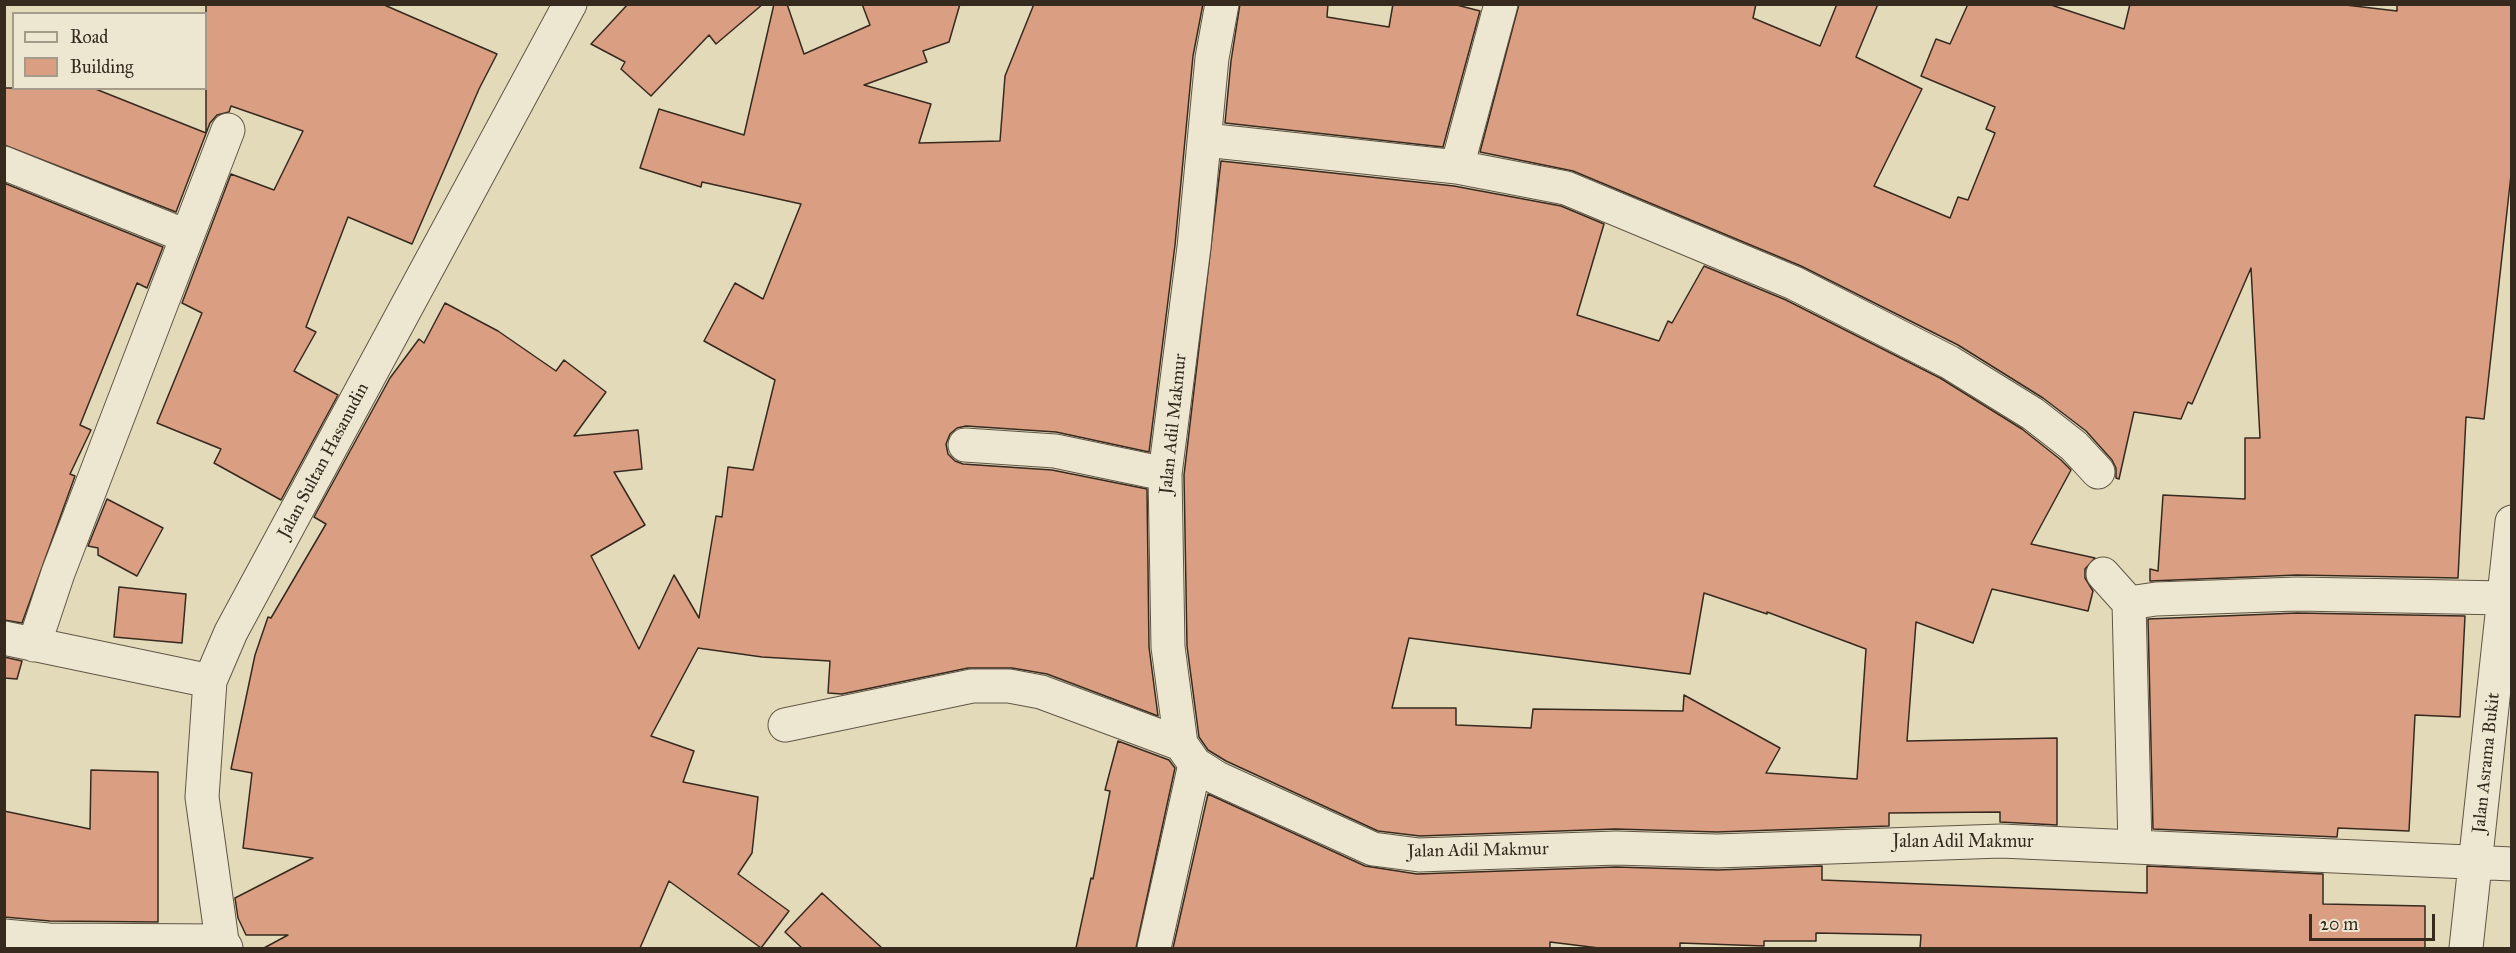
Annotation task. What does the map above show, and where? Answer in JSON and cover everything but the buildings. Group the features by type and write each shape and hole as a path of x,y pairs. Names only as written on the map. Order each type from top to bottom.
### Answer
{"street":[{"name":"Jalan Sultan Hasanudin","path":"224,944 202,796 210,681 231,632 570,4"},
{"name":"Jalan Adil Makmur","path":"1222,4 1212,58 1205,140 1165,474 1168,647 1188,754 1217,778 1373,849 1419,855 1616,848 1717,851 2001,841 2511,864"},
{"path":"1456,167 1501,4"},
{"path":"210,681 20,642 58,573 228,130"},
{"path":"1205,140 1456,167 1566,188 1794,283 1949,362 2034,414 2074,446 2098,472"},
{"path":"4,163 186,236"},
{"path":"965,445 1055,451 1165,474"},
{"name":"Jalan Asrama Bukit","path":"2466,948 2477,862 2511,522"},
{"path":"2103,574 2129,603 2135,847"},
{"path":"2129,603 2156,599 2297,594 2504,598"},
{"path":"785,725 972,686 1009,686 1041,692 1188,754 1154,948"},
{"path":"4,936 48,940 224,944"}]}
